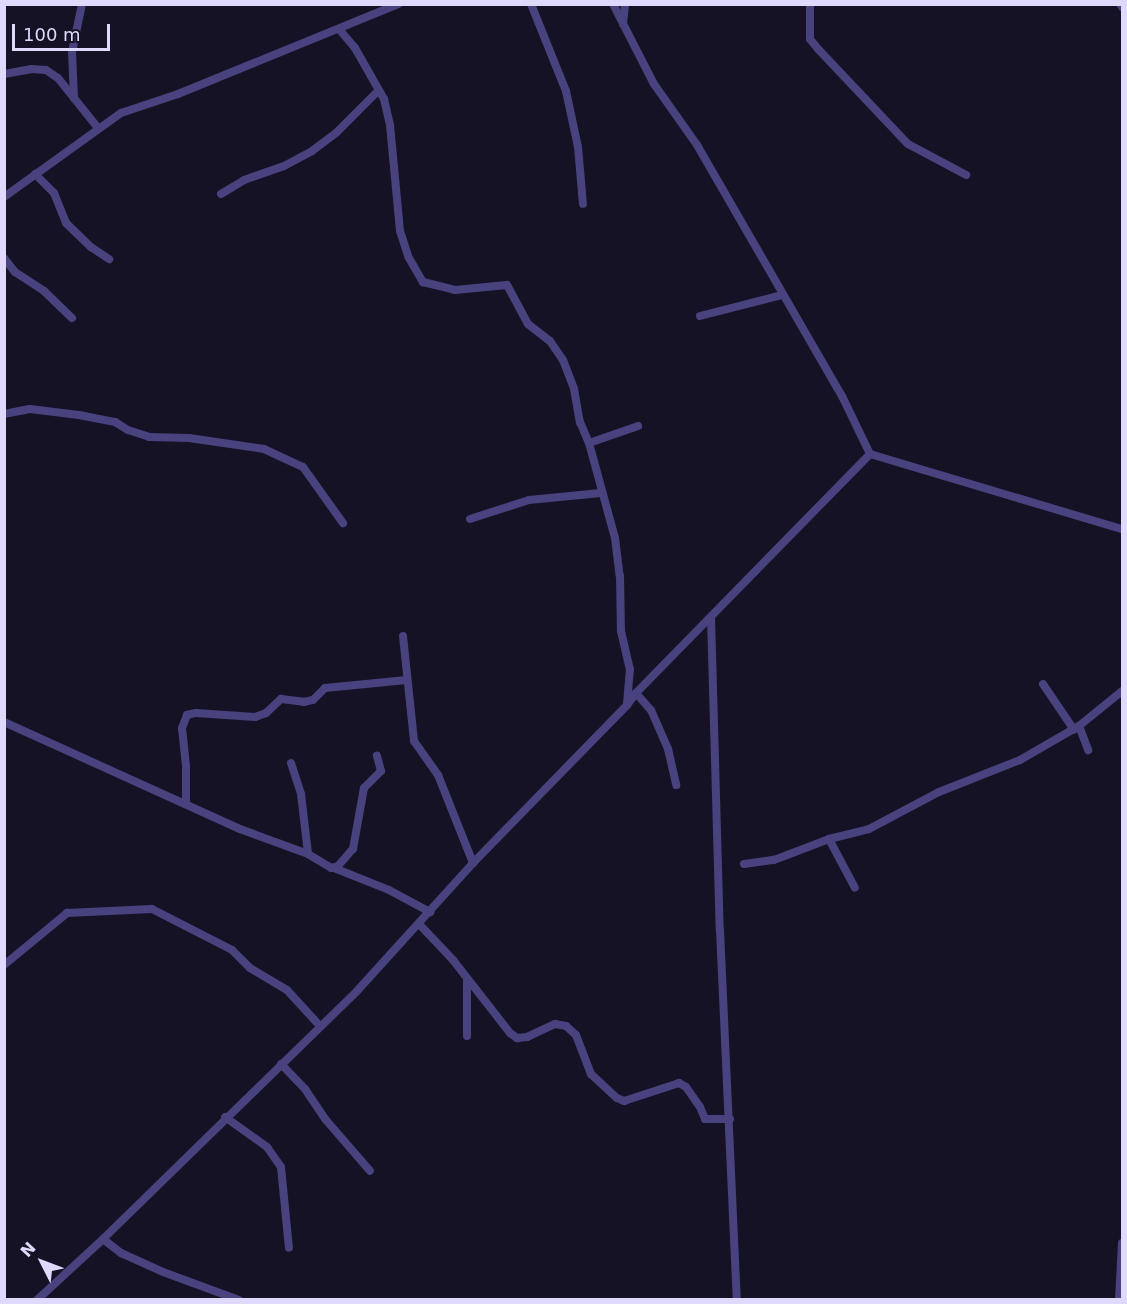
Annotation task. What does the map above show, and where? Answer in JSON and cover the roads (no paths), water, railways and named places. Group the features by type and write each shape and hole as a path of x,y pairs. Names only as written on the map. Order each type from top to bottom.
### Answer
{"street":[{"path":"74,98 72,52 82,4"},
{"path":"4,197 121,113 142,104 178,94 398,4"},
{"path":"531,4 566,91 578,147 583,204"},
{"path":"613,4 654,84 697,145 842,396 870,454 1122,529"},
{"path":"623,24 625,4"},
{"path":"810,4 810,39 819,50 908,144 966,175"},
{"path":"339,29 355,48 384,99 390,125 400,231 418,275 427,284 455,290 507,285 528,324 550,341 563,360 574,389 580,422 589,444 615,538 620,576 621,631 630,669 627,705"},
{"path":"4,74 31,69 46,70 58,78 98,128"},
{"path":"221,194 244,180 276,170 312,151 337,132 379,90"},
{"path":"34,174 54,193 60,214 76,235 109,259"},
{"path":"4,258 13,270 44,291 72,318"},
{"path":"700,316 782,295"},
{"path":"4,414 30,409 80,415 108,420 149,437 189,438 264,449 303,467 343,523"},
{"path":"589,444 638,426"},
{"path":"37,1299 103,1239 225,1117 357,991 473,863 870,454"},
{"path":"470,519 529,500 601,493"},
{"path":"711,616 720,930 737,1299"},
{"path":"403,636 414,741 438,775 473,863"},
{"path":"186,803 186,766 182,728 187,715 196,713 255,717 266,713 281,699 304,702 313,700 325,688 407,680"},
{"path":"1043,684 1076,728 1088,750"},
{"path":"744,864 774,860 829,839 869,829 939,792 1020,760 1076,728 1122,691"},
{"path":"636,693 651,710 668,748 676,785"},
{"path":"4,722 249,832 308,854 334,868 389,890 430,912"},
{"path":"334,868 353,849 363,788 381,771 377,756"},
{"path":"291,764 301,795 308,854"},
{"path":"829,839 855,888"},
{"path":"4,965 67,913 152,909 232,950 250,968 287,990 320,1026"},
{"path":"419,924 517,1038 527,1037 555,1024 566,1026 576,1035 591,1074 617,1098 624,1101 679,1083 686,1087 700,1107 705,1119 730,1119"},
{"path":"467,979 467,1036"},
{"path":"281,1064 305,1089 326,1120 370,1171"},
{"path":"225,1117 267,1147 281,1167 289,1248"},
{"path":"103,1239 121,1252 163,1272 238,1299"},
{"path":"1119,1299 1122,1243"}]}
